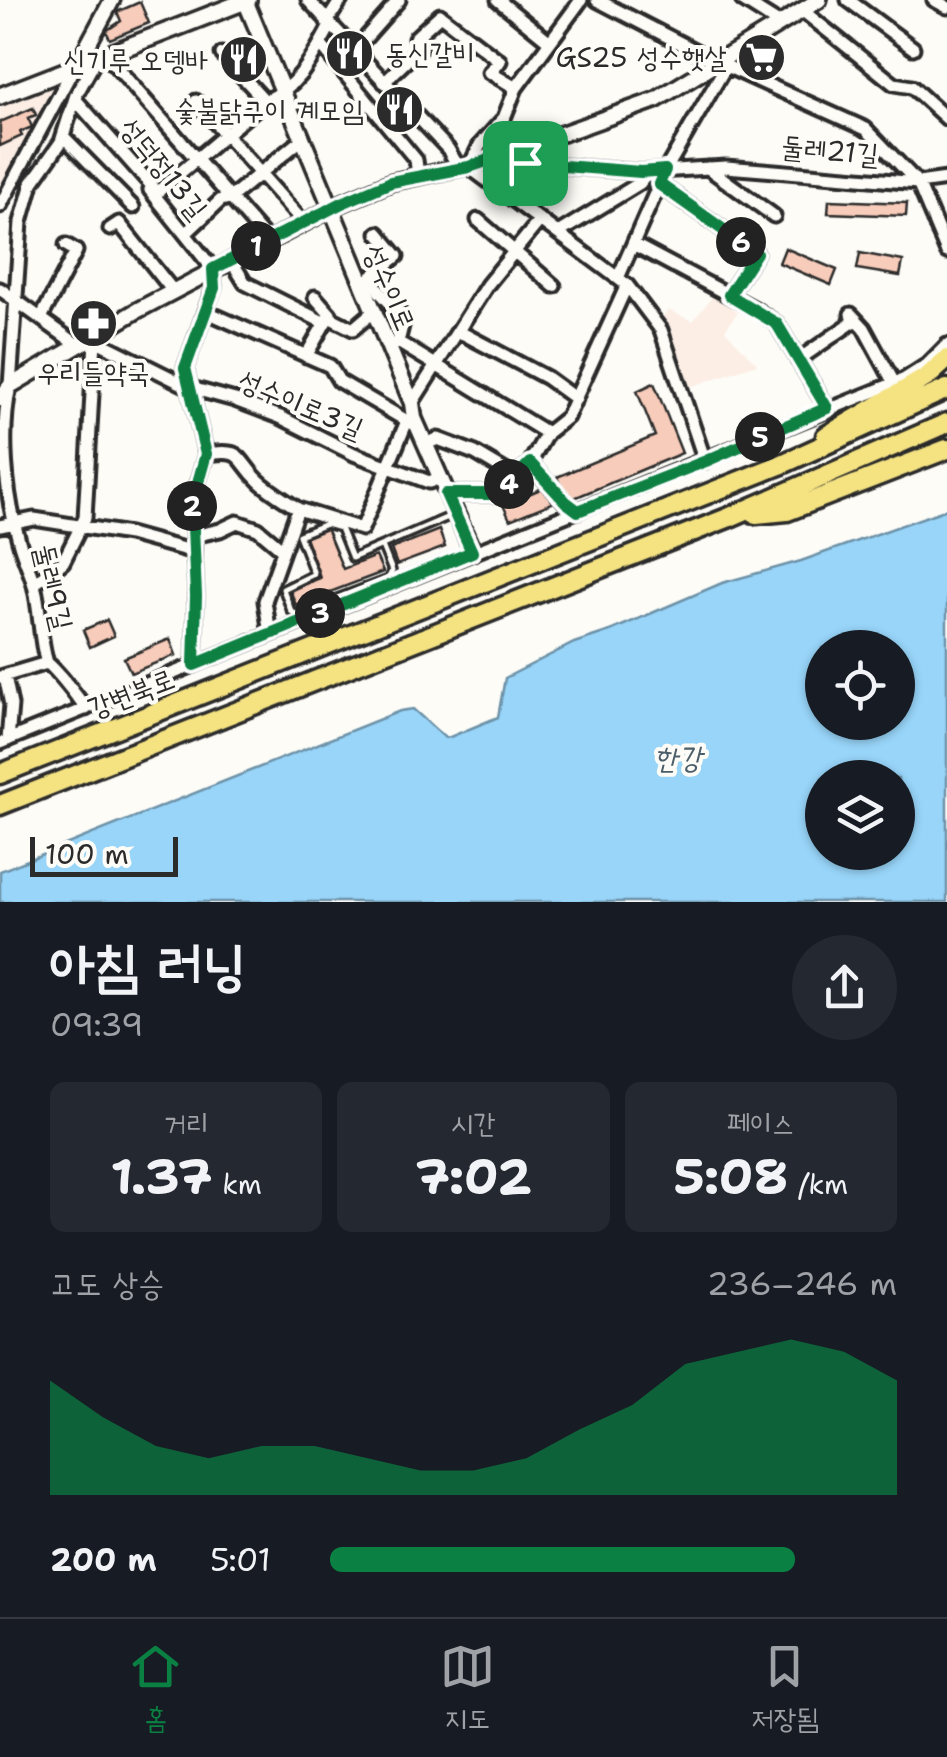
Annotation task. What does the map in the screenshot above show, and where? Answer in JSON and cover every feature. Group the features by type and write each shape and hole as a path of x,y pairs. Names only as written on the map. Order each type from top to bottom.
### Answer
{"highway":[{"path":"780,466 926,377 947,359"},
{"name":"강변북로","path":"0,774 780,466 947,389"},
{"name":"강변북로","path":"0,806 730,517 947,423"},
{"path":"730,517 786,511 947,448"}],"main road":[{"path":"0,96 246,0"}],"street":[{"path":"0,206 64,82 112,0"},
{"name":"성수이로","path":"246,0 330,209 367,280 373,312 393,344 411,414 472,552"},
{"path":"308,0 464,167 622,281 661,330 706,461"},
{"path":"154,195 265,102 283,94 309,66 341,0"},
{"path":"354,50 399,0"},
{"path":"498,0 550,42"},
{"path":"464,167 504,118 516,88 582,0"},
{"path":"597,0 721,63 866,129 918,183 947,252"},
{"path":"742,0 780,24"},
{"path":"0,398 5,382 88,342 173,290 303,222 391,182 464,167 656,100 818,0"},
{"path":"848,0 914,48"},
{"path":"934,0 947,7"},
{"path":"802,11 894,84 912,87 947,119"},
{"path":"384,82 422,46 414,38 440,15 500,60 489,72 516,88"},
{"path":"320,44 416,160 418,176"},
{"path":"222,54 265,102"},
{"path":"101,56 267,240"},
{"name":"둘레9길","path":"86,710 57,670 47,663 34,584 14,520 2,436 2,407 16,300 20,222 32,184 62,136 75,98 101,56"},
{"path":"446,494 498,494 530,463 547,433 567,417 665,170 721,63"},
{"name":"성덕정13길","path":"75,98 152,186 150,190 213,269"},
{"path":"196,102 303,222"},
{"path":"62,136 133,208"},
{"path":"186,234 221,200 230,198 302,140"},
{"name":"둘레21길","path":"517,150 525,163 648,172 726,167 918,183 947,179"},
{"path":"708,168 774,216"},
{"path":"558,233 640,183 648,172"},
{"path":"659,184 756,253 729,295"},
{"path":"478,220 554,286"},
{"path":"206,454 227,450 244,460 256,479 298,509 362,529 436,366 486,285 540,220"},
{"path":"110,230 119,223 173,290"},
{"path":"378,233 397,256 367,280 404,318 393,344 547,433"},
{"path":"633,244 777,324 827,408"},
{"path":"41,318 76,251 66,245"},
{"path":"231,260 245,283 327,320 354,328 373,312"},
{"path":"194,665 192,504 206,454 185,368 214,288 213,269"},
{"name":"성수이로3길","path":"0,289 41,318 191,388 235,400 429,482 440,478"},
{"path":"306,356 330,314 315,297"},
{"path":"206,311 330,366 339,381 411,414"},
{"path":"798,360 854,317 894,383"},
{"path":"458,331 547,378 576,399"},
{"path":"34,584 63,562 83,526 88,342"},
{"path":"4,742 894,383 917,373 947,345"},
{"path":"426,444 438,439 474,453 517,478"},
{"path":"530,463 578,511"},
{"path":"270,634 265,601 298,509"},
{"path":"14,520 34,519 129,534 194,552"},
{"name":"둘레9길","path":"0,526 14,520"},
{"path":"194,536 236,522 258,529 283,550"},
{"path":"4,742 11,705 2,676 47,663"}],"lane":[{"path":"382,546 392,571 388,579 295,614 290,611 283,589 314,574 299,535 326,524 340,528 352,558 456,514"}],"shaded area":[{"path":"57,83 10,182 0,197 0,108"},
{"path":"712,297 739,310 725,330 757,364 687,388 662,318 668,310 693,321"}],"water":[{"name":"한강","path":"947,509 947,902 0,902 0,871 400,711 413,709 445,738 498,717 505,678 574,643 722,583 801,561"}],"building":[{"path":"140,2 149,23 110,39 106,31 121,21 117,12"},
{"path":"33,108 36,115 28,118 32,127 0,146 0,122"},
{"path":"829,200 907,203 906,216 828,213"},
{"path":"785,248 837,270 831,285 779,263"},
{"path":"860,253 903,261 900,276 857,269"},
{"path":"654,383 682,453 567,501 557,477 655,436 637,391"},
{"path":"545,487 552,503 510,520 503,505"},
{"path":"326,528 343,569 376,556 383,572 296,605 290,590 320,578 305,537"},
{"path":"439,530 445,547 397,565 391,549"},
{"path":"107,620 114,636 90,647 83,630"},
{"path":"170,639 176,655 131,673 124,658"}],"place":[{"name":"동신갈비","path":"350,53"},
{"name":"GS25 성수햇살","path":"762,57"},
{"name":"신기루 오뎅바","path":"243,60"},
{"name":"숯불닭구이 계모임","path":"399,110"},
{"name":"우리들약국","path":"93,324"}],"route":[{"path":"517,150 525,163 641,172 665,170 659,184 756,253 729,295 777,324 827,408 578,511 530,463 498,494 446,494 472,552 194,665 192,504 206,454 185,368 214,288 213,269 391,182 469,167 517,150"}]}
